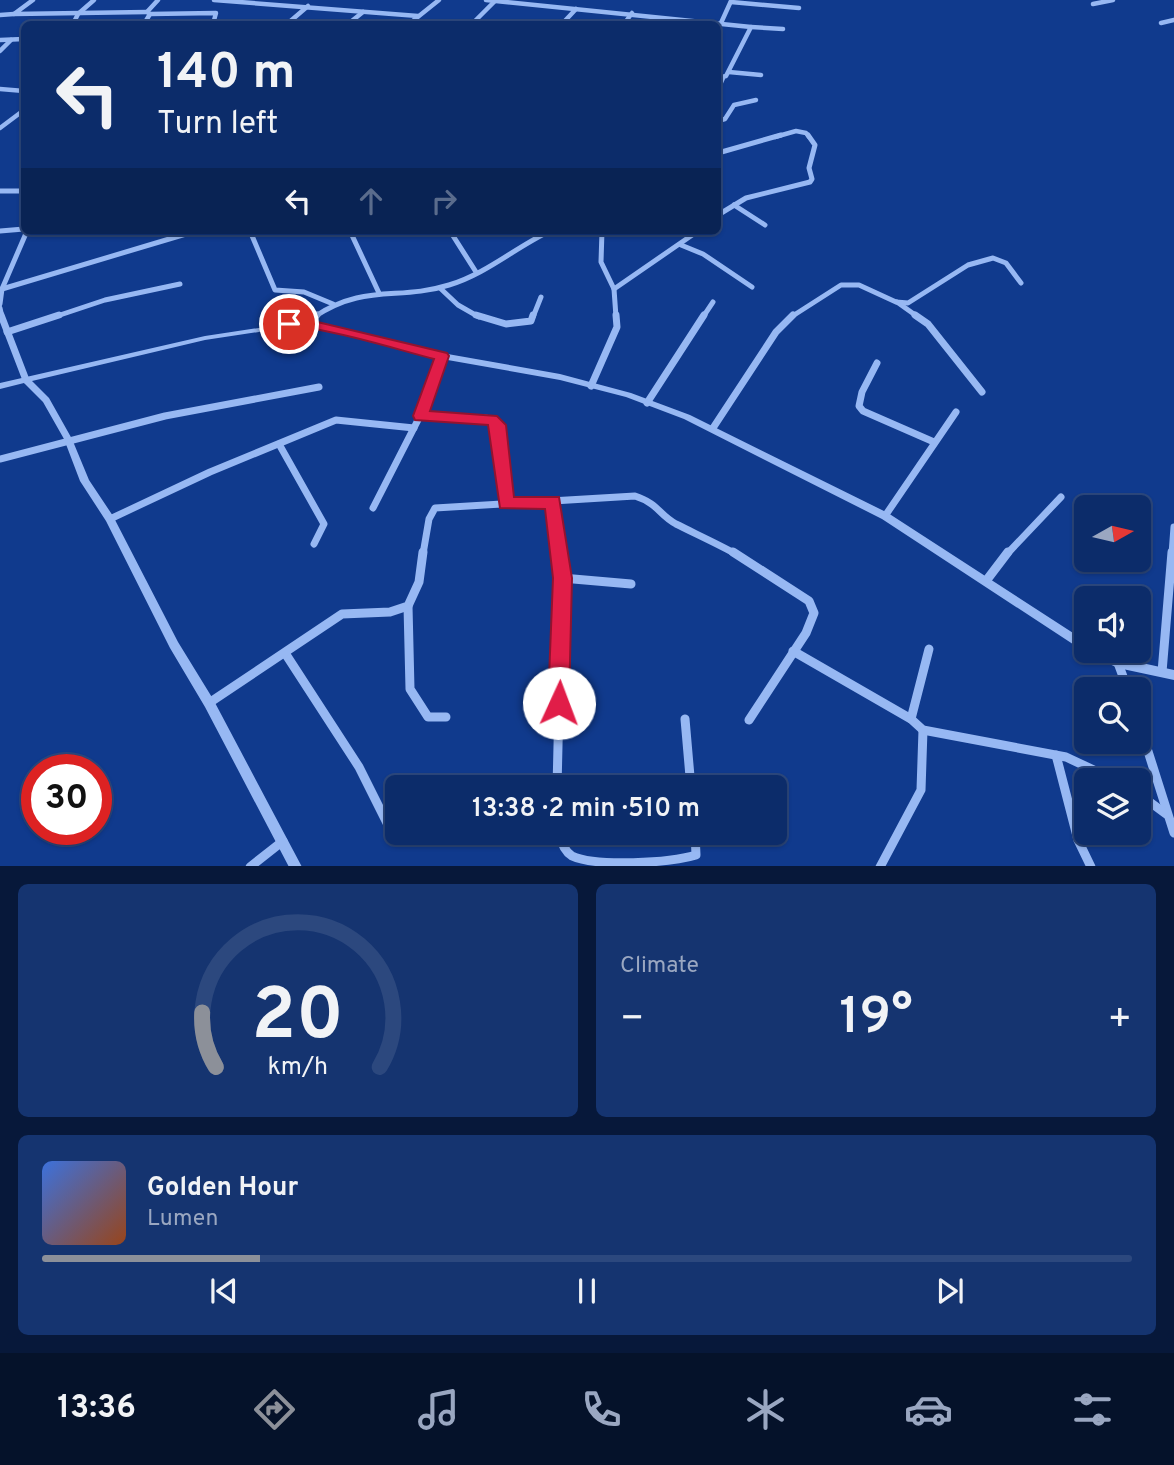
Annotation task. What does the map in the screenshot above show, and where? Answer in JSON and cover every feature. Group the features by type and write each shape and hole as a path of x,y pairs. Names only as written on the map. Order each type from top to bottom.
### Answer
{"street":[{"path":"14,15 33,0"},
{"path":"74,21 78,14 94,0"},
{"path":"145,21 158,0"},
{"path":"214,0 418,16"},
{"path":"289,5 297,0"},
{"path":"412,21 439,0"},
{"path":"486,0 706,21"},
{"path":"543,5 548,0"},
{"path":"1093,4 1113,0"},
{"path":"475,21 495,1"},
{"path":"783,29 721,23 731,1 799,8"},
{"path":"290,21 308,6"},
{"path":"565,21 576,9"},
{"path":"352,21 363,12"},
{"path":"0,15 216,13 214,21"},
{"path":"626,21 632,13"},
{"path":"1161,23 1174,20"},
{"path":"721,77 729,72 751,27"},
{"path":"0,40 21,39"},
{"path":"0,51 12,40"},
{"path":"729,72 761,75"},
{"path":"0,89 21,91"},
{"path":"721,120 725,119 734,105 756,100"},
{"path":"0,128 21,112"},
{"path":"721,152 796,131 806,133 815,145 809,168 812,179 810,182 769,190 721,213"},
{"path":"0,191 21,191"},
{"path":"733,205 765,225"},
{"path":"0,231 21,230"},
{"path":"24,235 2,289 1,323 26,380 46,400 68,439 85,481 110,519 174,645 209,702 296,866"},
{"path":"2,289 183,235"},
{"path":"252,235 275,290 304,292 333,304"},
{"path":"352,235 379,293"},
{"path":"453,235 476,272"},
{"path":"305,323 333,304 350,298 440,288 476,272 540,235"},
{"path":"591,386 617,327 614,289 601,262 602,235"},
{"path":"614,289 693,235"},
{"path":"681,245 703,254 752,287"},
{"path":"896,302 915,300 934,285 981,260 1003,261 1021,283"},
{"path":"7,332 105,300 180,284"},
{"path":"713,428 766,345 795,313 841,285 859,285 896,302 928,324 982,392"},
{"path":"440,288 467,312 516,324 531,321 541,297"},
{"path":"647,402 713,302"},
{"path":"0,386 205,338 305,323 442,356 506,366 591,386 647,402 713,428 885,516 1074,639"},
{"path":"373,508 420,416 442,356"},
{"path":"877,363 862,392 859,406 863,411 934,442"},
{"path":"0,459 68,439 165,416 319,387"},
{"path":"885,516 956,412"},
{"path":"420,416 484,418 492,419 498,425 506,503"},
{"path":"110,519 210,472 336,420 414,428"},
{"path":"279,444 324,524 314,544"},
{"path":"209,702 342,614 397,611 408,607 414,600 419,583 426,522 435,508 635,496 651,501 674,523 693,530 809,601 814,613 806,633 749,720"},
{"path":"986,581 1011,548 1060,497"},
{"path":"553,502 562,578 558,775"},
{"path":"1118,663 1168,673 1174,527"},
{"path":"562,578 631,584"},
{"path":"408,607 410,689 428,716 446,717"},
{"path":"911,719 929,649"},
{"path":"793,651 911,719 923,730 1066,757 1089,768"},
{"path":"285,653 360,768 385,814"},
{"path":"1118,663 1123,677"},
{"path":"685,719 690,775"},
{"path":"880,866 921,790 923,730"},
{"path":"1150,754 1174,833"},
{"path":"1056,755 1078,840 1091,866"},
{"path":"1151,803 1167,815"},
{"path":"250,866 284,840"},
{"path":"562,845 570,855 585,861 672,862 696,855 696,845"}],"route":[{"path":"289,324 305,323 332,328 442,356 420,416 492,419 498,425 506,503 553,502 562,578 559,703"}]}
